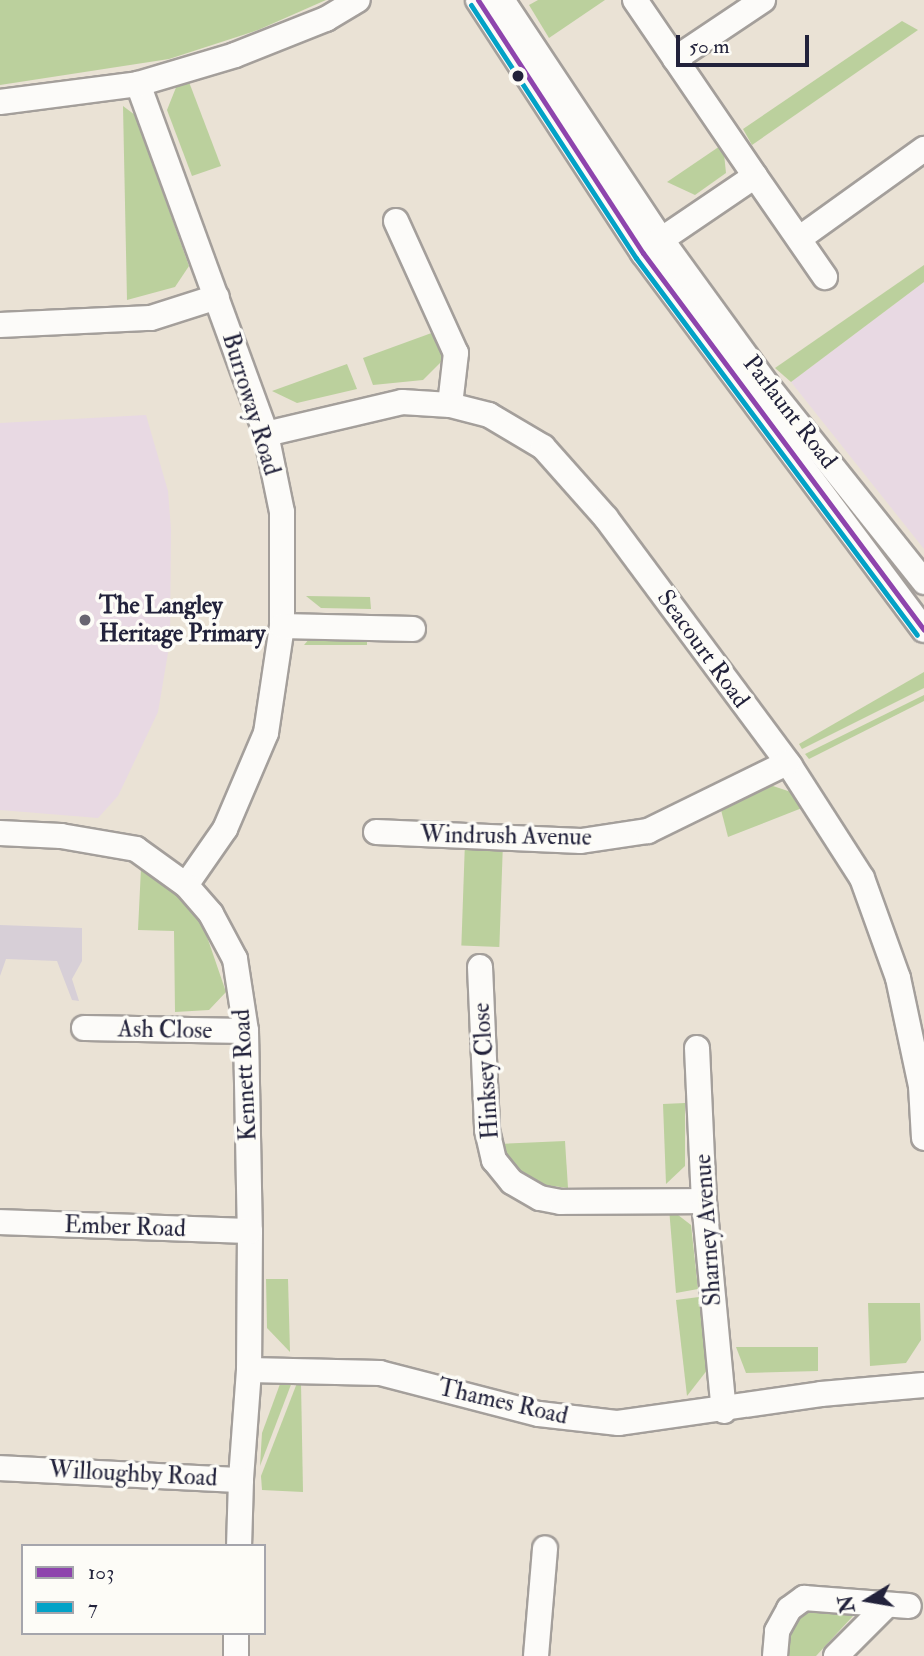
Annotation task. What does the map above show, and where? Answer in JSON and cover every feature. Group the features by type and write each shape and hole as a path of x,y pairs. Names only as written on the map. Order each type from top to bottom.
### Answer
{"street":[{"path":"0,102 138,84 235,55 326,19 358,0"},
{"name":"Parlaunt Road","path":"478,0 924,630"},
{"name":"Parlaunt Road","path":"502,0 652,246 924,582"},
{"path":"635,0 825,276"},
{"path":"675,60 763,0"},
{"name":"Burroway Road","path":"138,84 266,433 282,512 282,626 266,733 225,829 186,885"},
{"path":"800,238 924,149"},
{"path":"652,246 754,176"},
{"path":"396,221 456,354 450,405"},
{"path":"0,325 151,318 217,297"},
{"name":"Seacourt Road","path":"266,433 402,402 450,405 489,415 543,447 606,518 787,762 862,878 898,978 920,1086 924,1138"},
{"path":"282,626 413,629"},
{"name":"Windrush Avenue","path":"376,832 581,841 648,831 787,762"},
{"name":"Kennett Road","path":"0,833 61,836 136,849 186,885 211,914 235,959 246,1031 250,1231 249,1370 241,1480"},
{"name":"Hinksey Close","path":"480,967 487,1130 494,1160 512,1182 540,1198 561,1202 704,1201"},
{"name":"Ash Close","path":"84,1028 246,1031"},
{"name":"Sharney Avenue","path":"697,1048 704,1201 723,1411"},
{"name":"Ember Road","path":"0,1222 250,1231"},
{"name":"Thames Road","path":"249,1370 380,1373 539,1415 618,1423 723,1411 821,1394 924,1385"},
{"name":"Willoughby Road","path":"0,1468 241,1480 239,1544"},
{"path":"537,1656 545,1548"},
{"path":"775,1656 777,1632 789,1609 804,1598 897,1606 836,1656"},
{"path":"236,1635 236,1656"}],"shaded area":[{"path":"924,282 924,549 791,382"},
{"name":"The Langley Heritage Primary","path":"146,415 168,491 171,529 170,641 158,712 118,796 98,818 0,810 0,423"},
{"path":"0,925 82,928 82,961 72,979 79,1001 72,1000 57,961 6,959 0,976"}],"green space":[{"path":"0,0 326,0 258,30 169,59 0,85"},
{"path":"538,0 605,0 549,38 529,5"},
{"path":"902,21 918,30 752,145 743,129"},
{"path":"189,82 221,166 192,176 167,110 177,85"},
{"path":"123,106 135,115 189,266 175,287 127,300"},
{"path":"723,144 726,173 695,195 667,182"},
{"path":"924,265 924,282 791,382 775,368"},
{"path":"437,331 444,359 423,380 373,385 363,358"},
{"path":"347,364 357,389 297,403 272,391"},
{"path":"306,596 370,597 371,609 321,608"},
{"path":"315,632 367,632 367,645 304,645"},
{"path":"924,672 924,688 802,749 799,744"},
{"path":"924,695 924,701 809,759 805,754"},
{"path":"764,783 791,792 802,808 728,837 720,806"},
{"path":"465,841 503,842 499,947 461,946"},
{"path":"141,868 183,896 203,925 226,992 209,1010 175,1012 174,931 138,930"},
{"path":"685,1103 685,1166 666,1184 663,1104"},
{"path":"565,1141 568,1188 530,1183 512,1168 499,1144"},
{"path":"669,1208 691,1225 698,1289 676,1293"},
{"path":"266,1279 288,1279 290,1352 267,1328"},
{"path":"699,1297 708,1369 687,1396 676,1300"},
{"path":"868,1303 920,1303 921,1340 906,1363 870,1366"},
{"path":"736,1347 818,1347 818,1371 746,1373"},
{"path":"292,1382 260,1466 262,1433 280,1384"},
{"path":"297,1383 301,1383 303,1492 262,1490 261,1476"},
{"path":"847,1606 853,1616 816,1656 786,1656 788,1615 799,1607"}],"transit line":[{"name":"103","path":"478,0 643,253 924,630"},
{"name":"7","path":"471,5 636,258 917,635"}],"place":[{"name":"The Langley Heritage Primary","path":"85,620"}]}
